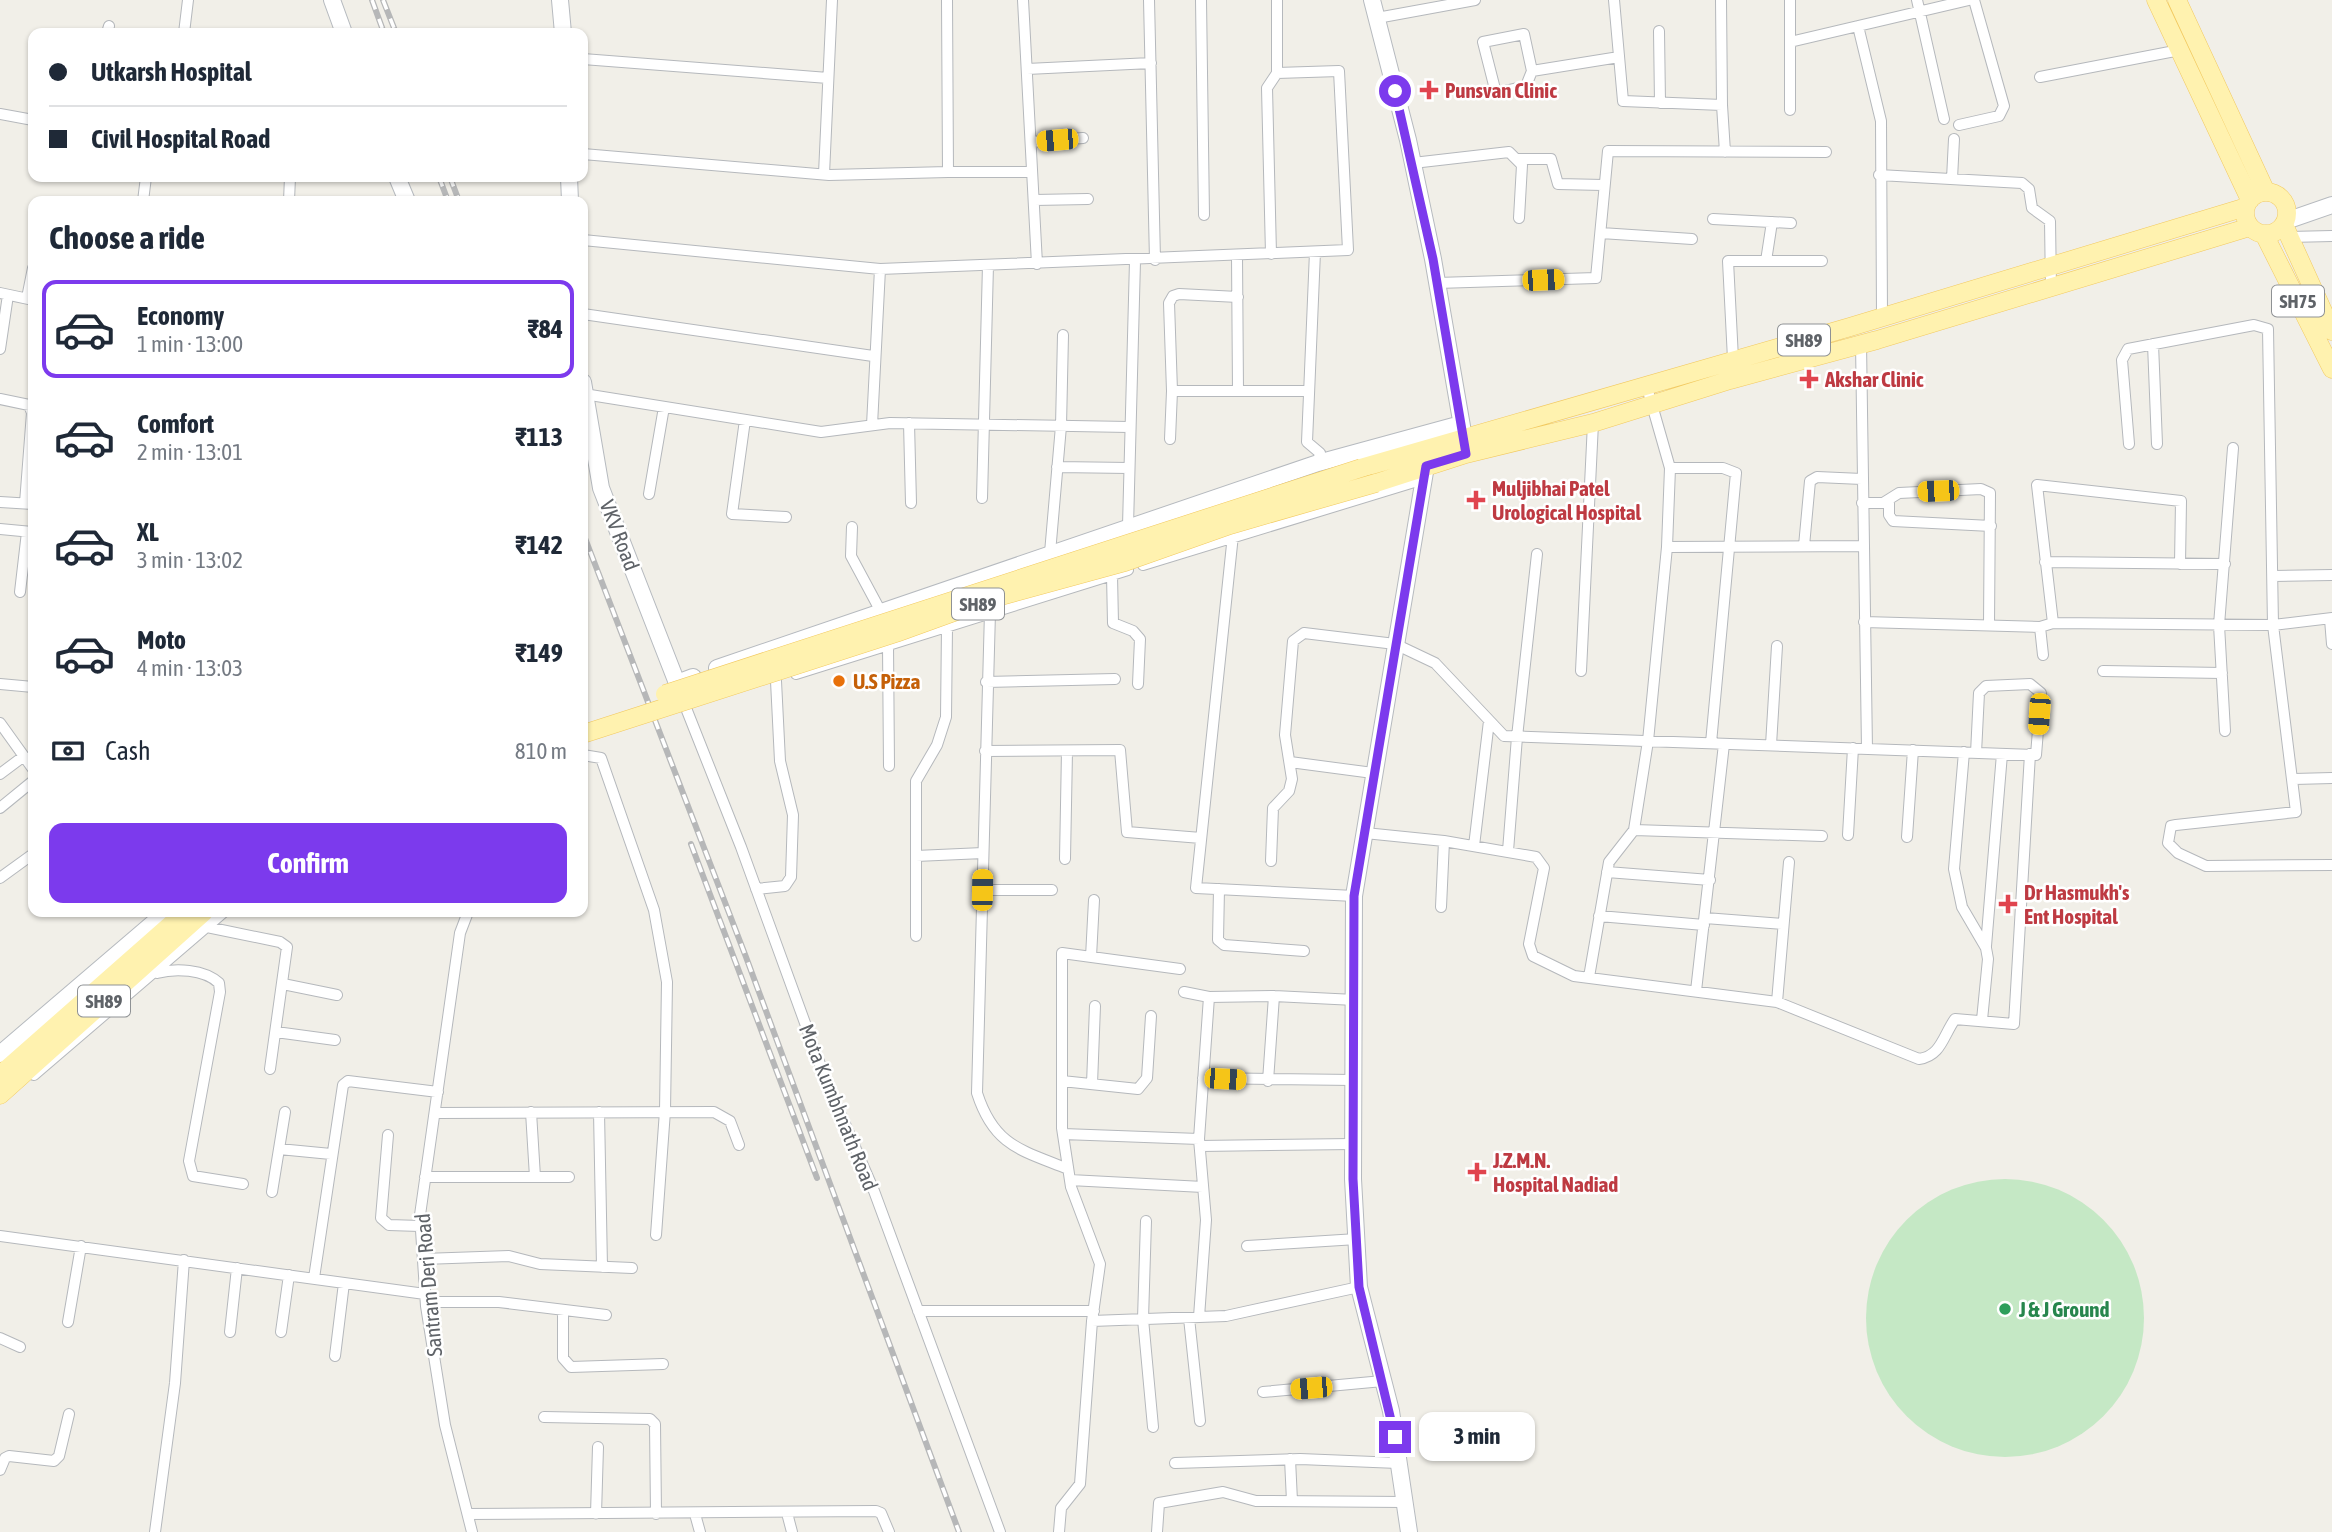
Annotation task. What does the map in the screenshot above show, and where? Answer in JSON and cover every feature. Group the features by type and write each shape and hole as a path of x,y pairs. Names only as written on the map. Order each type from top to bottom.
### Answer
{"main road":[{"path":"332,0 342,28"},
{"path":"560,0 563,28"},
{"path":"677,683 880,610 1318,463 1463,438 1437,283 1413,163 1372,0"},
{"path":"2156,0 2254,200"},
{"path":"2176,0 2254,200"},
{"path":"2286,223 2278,195 2254,200 2245,216 2257,230 2272,234 2332,195"},
{"name":"SH89","path":"588,721 765,659 1361,468 1882,316 2254,200"},
{"path":"2286,223 2332,205"},
{"name":"SH75","path":"2286,223 2332,331"},
{"name":"SH89","path":"588,732 896,634 990,600 1125,562 1230,525 1376,483 1425,472 1463,438 1593,423 2257,230"},
{"name":"SH75","path":"2257,230 2332,369"},
{"name":"VKV Road","path":"588,412 601,488 677,683"},
{"path":"1409,1532 1383,1381 1359,1287 1353,1144 1354,896 1425,472"},
{"path":"0,1054 160,917"},
{"name":"SH89","path":"1,1091 180,917"},
{"name":"SH89","path":"1,1091 206,920"}],"street":[{"path":"185,28 188,0"},
{"path":"824,174 832,0"},
{"path":"947,0 948,172"},
{"path":"1023,0 1037,264"},
{"path":"1149,0 1155,260"},
{"path":"1201,0 1204,215"},
{"path":"1271,254 1267,88 1276,73 1277,0"},
{"path":"1377,18 1475,0"},
{"path":"1614,0 1623,101 1722,105"},
{"path":"1721,0 1725,152"},
{"path":"1790,0 1790,110"},
{"path":"1790,42 1858,26 1919,6 1972,0 2004,106 1999,116 1959,125"},
{"path":"1919,6 1944,119"},
{"path":"1858,26 1881,121 1879,175 1882,316"},
{"path":"1659,30 1660,103"},
{"path":"1524,34 1532,71 1526,86 1496,93 1483,42 1524,34"},
{"path":"2040,77 2180,50"},
{"path":"1532,71 1619,57"},
{"path":"588,59 828,78"},
{"path":"1027,69 1151,63"},
{"path":"588,240 880,269 1135,261 1348,250 1339,71 1276,73"},
{"path":"0,114 28,119"},
{"path":"1031,142 1083,138"},
{"path":"1952,179 1954,139"},
{"path":"1437,283 1596,278 1608,151 1826,152"},
{"path":"1413,163 1509,152 1522,165 1519,219"},
{"path":"588,154 824,174 1032,172"},
{"path":"1517,159 1551,159 1558,184 1603,185"},
{"path":"1879,175 2014,182 2027,187 2032,208 2050,221 2053,264 2051,289"},
{"path":"1034,200 1088,199"},
{"path":"1713,219 1791,223"},
{"path":"1766,261 1772,222"},
{"path":"2286,223 2332,236"},
{"path":"1601,233 1692,239"},
{"path":"1315,252 1307,442 1320,453 1318,463"},
{"path":"1237,256 1238,391"},
{"path":"1128,526 1135,261"},
{"path":"1733,359 1728,261 1822,261"},
{"path":"982,498 988,265"},
{"path":"872,425 873,356 880,269"},
{"path":"0,349 4,294 28,299"},
{"path":"1170,439 1172,391 1169,303 1173,296 1238,297"},
{"path":"588,315 873,356"},
{"path":"2129,444 2124,352 2254,324 2268,329 2273,625 2296,812 2171,826 2168,843 2178,853 2206,866 2332,865"},
{"path":"1050,553 1061,426 1063,335"},
{"path":"1861,343 1867,749"},
{"path":"2153,344 2157,444"},
{"path":"1589,978 1607,872 1613,853 1627,842 1634,830 1648,741 1667,547 1670,468 1646,384"},
{"path":"588,389 664,407 821,432 909,423 1129,427"},
{"path":"1172,391 1309,391"},
{"path":"0,400 22,401 28,404"},
{"path":"649,494 664,407"},
{"path":"746,420 732,514 786,517"},
{"path":"909,423 911,503"},
{"path":"1581,671 1593,423"},
{"path":"2225,731 2220,625 2233,448"},
{"path":"1057,467 1129,468"},
{"path":"1670,468 1723,468 1736,473 1711,743"},
{"path":"686,709 1112,575 1425,472"},
{"path":"1804,546 1810,481 1817,477 1861,479"},
{"path":"2053,623 2037,485 2181,501 2179,564"},
{"path":"1862,503 1889,501 1899,493 1981,489 1992,497 1989,625"},
{"path":"1889,501 1889,515 1893,521 1991,526"},
{"path":"0,502 28,504"},
{"path":"852,527 851,556 880,610"},
{"path":"0,529 28,532"},
{"path":"1233,535 1196,888 1354,896"},
{"path":"20,592 28,544"},
{"path":"1667,547 1863,546"},
{"path":"1508,851 1517,737 1537,554"},
{"path":"2045,562 2225,564"},
{"path":"1112,575 1113,623 1133,631 1140,639 1138,684"},
{"path":"2273,576 2332,575"},
{"path":"990,612 986,682 977,1093 985,1117 994,1131 1017,1148 1069,1175 1203,1187"},
{"path":"1864,622 2040,626 2053,623 2193,622 2273,625 2331,618 2332,644"},
{"path":"2040,626 2043,655"},
{"path":"916,936 916,781 937,745 946,717 947,627"},
{"path":"1271,861 1273,808 1289,791 1292,779 1285,735 1293,641 1304,633 1395,644 1435,663 1504,736 2002,754 2030,754 2036,755 2041,693 2030,684 1986,685 1982,688 1979,693 1976,753"},
{"path":"888,645 889,766"},
{"path":"1771,746 1777,646"},
{"path":"2103,671 2222,673"},
{"path":"986,682 1115,678"},
{"path":"756,888 785,886 791,877 793,815 780,761 776,681"},
{"name":"Mota Kumbhnath Road","path":"677,683 756,888 806,1029 874,1191 1000,1532"},
{"path":"0,684 28,687"},
{"path":"1474,846 1489,720"},
{"path":"0,723 28,762"},
{"path":"1696,991 1717,831 1724,744"},
{"path":"1848,835 1853,748"},
{"path":"985,751 1120,750 1127,832 1201,838"},
{"path":"1907,837 1913,750"},
{"path":"1065,859 1067,751"},
{"path":"1964,752 1954,869 1962,907 1986,948"},
{"path":"1983,1020 1988,959 1986,948 2002,754"},
{"path":"1365,833 1444,841 1536,857 1544,868 1529,944 1533,956 1574,976 1777,1002 1919,1059 1930,1057 1937,1052 1955,1019 2014,1024 2030,754"},
{"path":"0,775 24,756"},
{"path":"588,756 601,758 654,911 667,982 665,1111 656,1236"},
{"path":"1290,762 1373,773"},
{"path":"2294,779 2332,778"},
{"path":"0,808 28,785"},
{"path":"1634,830 1822,836"},
{"path":"1441,907 1444,841"},
{"path":"916,856 983,853"},
{"path":"0,878 28,858"},
{"path":"1777,1002 1789,862"},
{"path":"1607,872 1710,880"},
{"path":"1219,889 1218,940 1224,944 1304,951"},
{"path":"982,890 1052,890"},
{"path":"1091,957 1094,900"},
{"path":"1600,916 1782,924"},
{"name":"Santram Deri Road","path":"466,917 460,933 420,1226 425,1298 445,1425 472,1532"},
{"path":"1,1091 157,973 206,920 280,942 287,947 284,984 270,1069"},
{"path":"1059,1532 1061,1508 1080,1484 1093,1316 1100,1264 1069,1175 1063,1135 1062,953 1180,969"},
{"path":"157,973 186,971 213,977 219,983 220,992 189,1161 193,1176 243,1184"},
{"path":"284,984 337,995"},
{"path":"1184,992 1209,997 1274,996 1354,1000"},
{"path":"1268,1081 1274,996"},
{"path":"1200,1421 1194,1317 1206,1220 1200,1143 1209,997"},
{"path":"1091,1084 1095,1006"},
{"path":"1062,1081 1138,1089 1144,1085 1147,1078 1151,1016"},
{"path":"276,1032 335,1040"},
{"path":"1203,1078 1268,1081 1354,1080"},
{"path":"314,1279 339,1093 348,1081 438,1092"},
{"path":"435,1113 699,1110 722,1114 730,1121 739,1145"},
{"path":"599,1111 602,1267"},
{"path":"272,1192 285,1112"},
{"path":"531,1112 535,1177"},
{"path":"388,1135 381,1218 389,1224 420,1226"},
{"path":"1063,1135 1200,1143 1353,1144"},
{"path":"279,1149 331,1154"},
{"path":"425,1177 569,1177"},
{"path":"1146,1221 1143,1319 1153,1427"},
{"path":"0,1236 344,1283 425,1298 499,1302 563,1312 606,1315"},
{"path":"1247,1246 1357,1239"},
{"path":"68,1322 81,1246"},
{"path":"423,1259 509,1256 540,1264 632,1268"},
{"path":"155,1532 175,1383 184,1260"},
{"path":"230,1332 237,1268"},
{"path":"281,1332 289,1275"},
{"path":"335,1356 344,1283"},
{"path":"918,1311 1143,1319 1226,1316 1359,1287"},
{"path":"563,1312 563,1358 571,1367 663,1364"},
{"path":"0,1338 20,1347"},
{"path":"1263,1392 1383,1381"},
{"path":"0,1470 5,1458 9,1456 54,1461 58,1456 69,1414"},
{"path":"544,1417 650,1419 656,1423 656,1514"},
{"path":"596,1514 598,1447"},
{"path":"1175,1463 1290,1459 1398,1463"},
{"path":"1290,1459 1292,1501"},
{"path":"1157,1532 1159,1503 1223,1492 1256,1501 1404,1502"},
{"path":"468,1514 876,1511 881,1513 889,1532"},
{"path":"787,1513 792,1532"},
{"path":"695,1514 700,1532"}],"green space":[{"name":"J & J Ground","path":"2005,1179 2045,1185 2071,1195 2093,1210 2113,1230 2134,1265 2144,1318 2138,1358 2128,1384 2113,1406 2093,1426 2058,1447 2005,1457 1965,1451 1939,1441 1917,1426 1897,1406 1876,1371 1866,1318 1872,1278 1882,1252 1897,1230 1917,1210 1952,1189"}],"railway":[{"path":"372,0 382,28"},
{"path":"383,0 394,28"},
{"path":"441,182 446,196"},
{"path":"452,182 457,196"},
{"path":"588,546 746,957 959,1532"},
{"path":"691,844 817,1178"}],"place":[{"name":"Punsvan Clinic","path":"1429,90"},
{"name":"Akshar Clinic","path":"1809,379"},
{"name":"Muljibhai Patel Urological Hospital","path":"1476,500"},
{"name":"U.S Pizza","path":"839,681"},
{"name":"Dr Hasmukh's Ent Hospital","path":"2008,904"},
{"name":"J.Z.M.N. Hospital Nadiad","path":"1477,1172"},
{"name":"J & J Ground","path":"2005,1309"}],"route":[{"path":"1395,91 1433,259 1466,454 1426,466 1354,896 1353,1179 1359,1287 1391,1411 1395,1437"}]}
